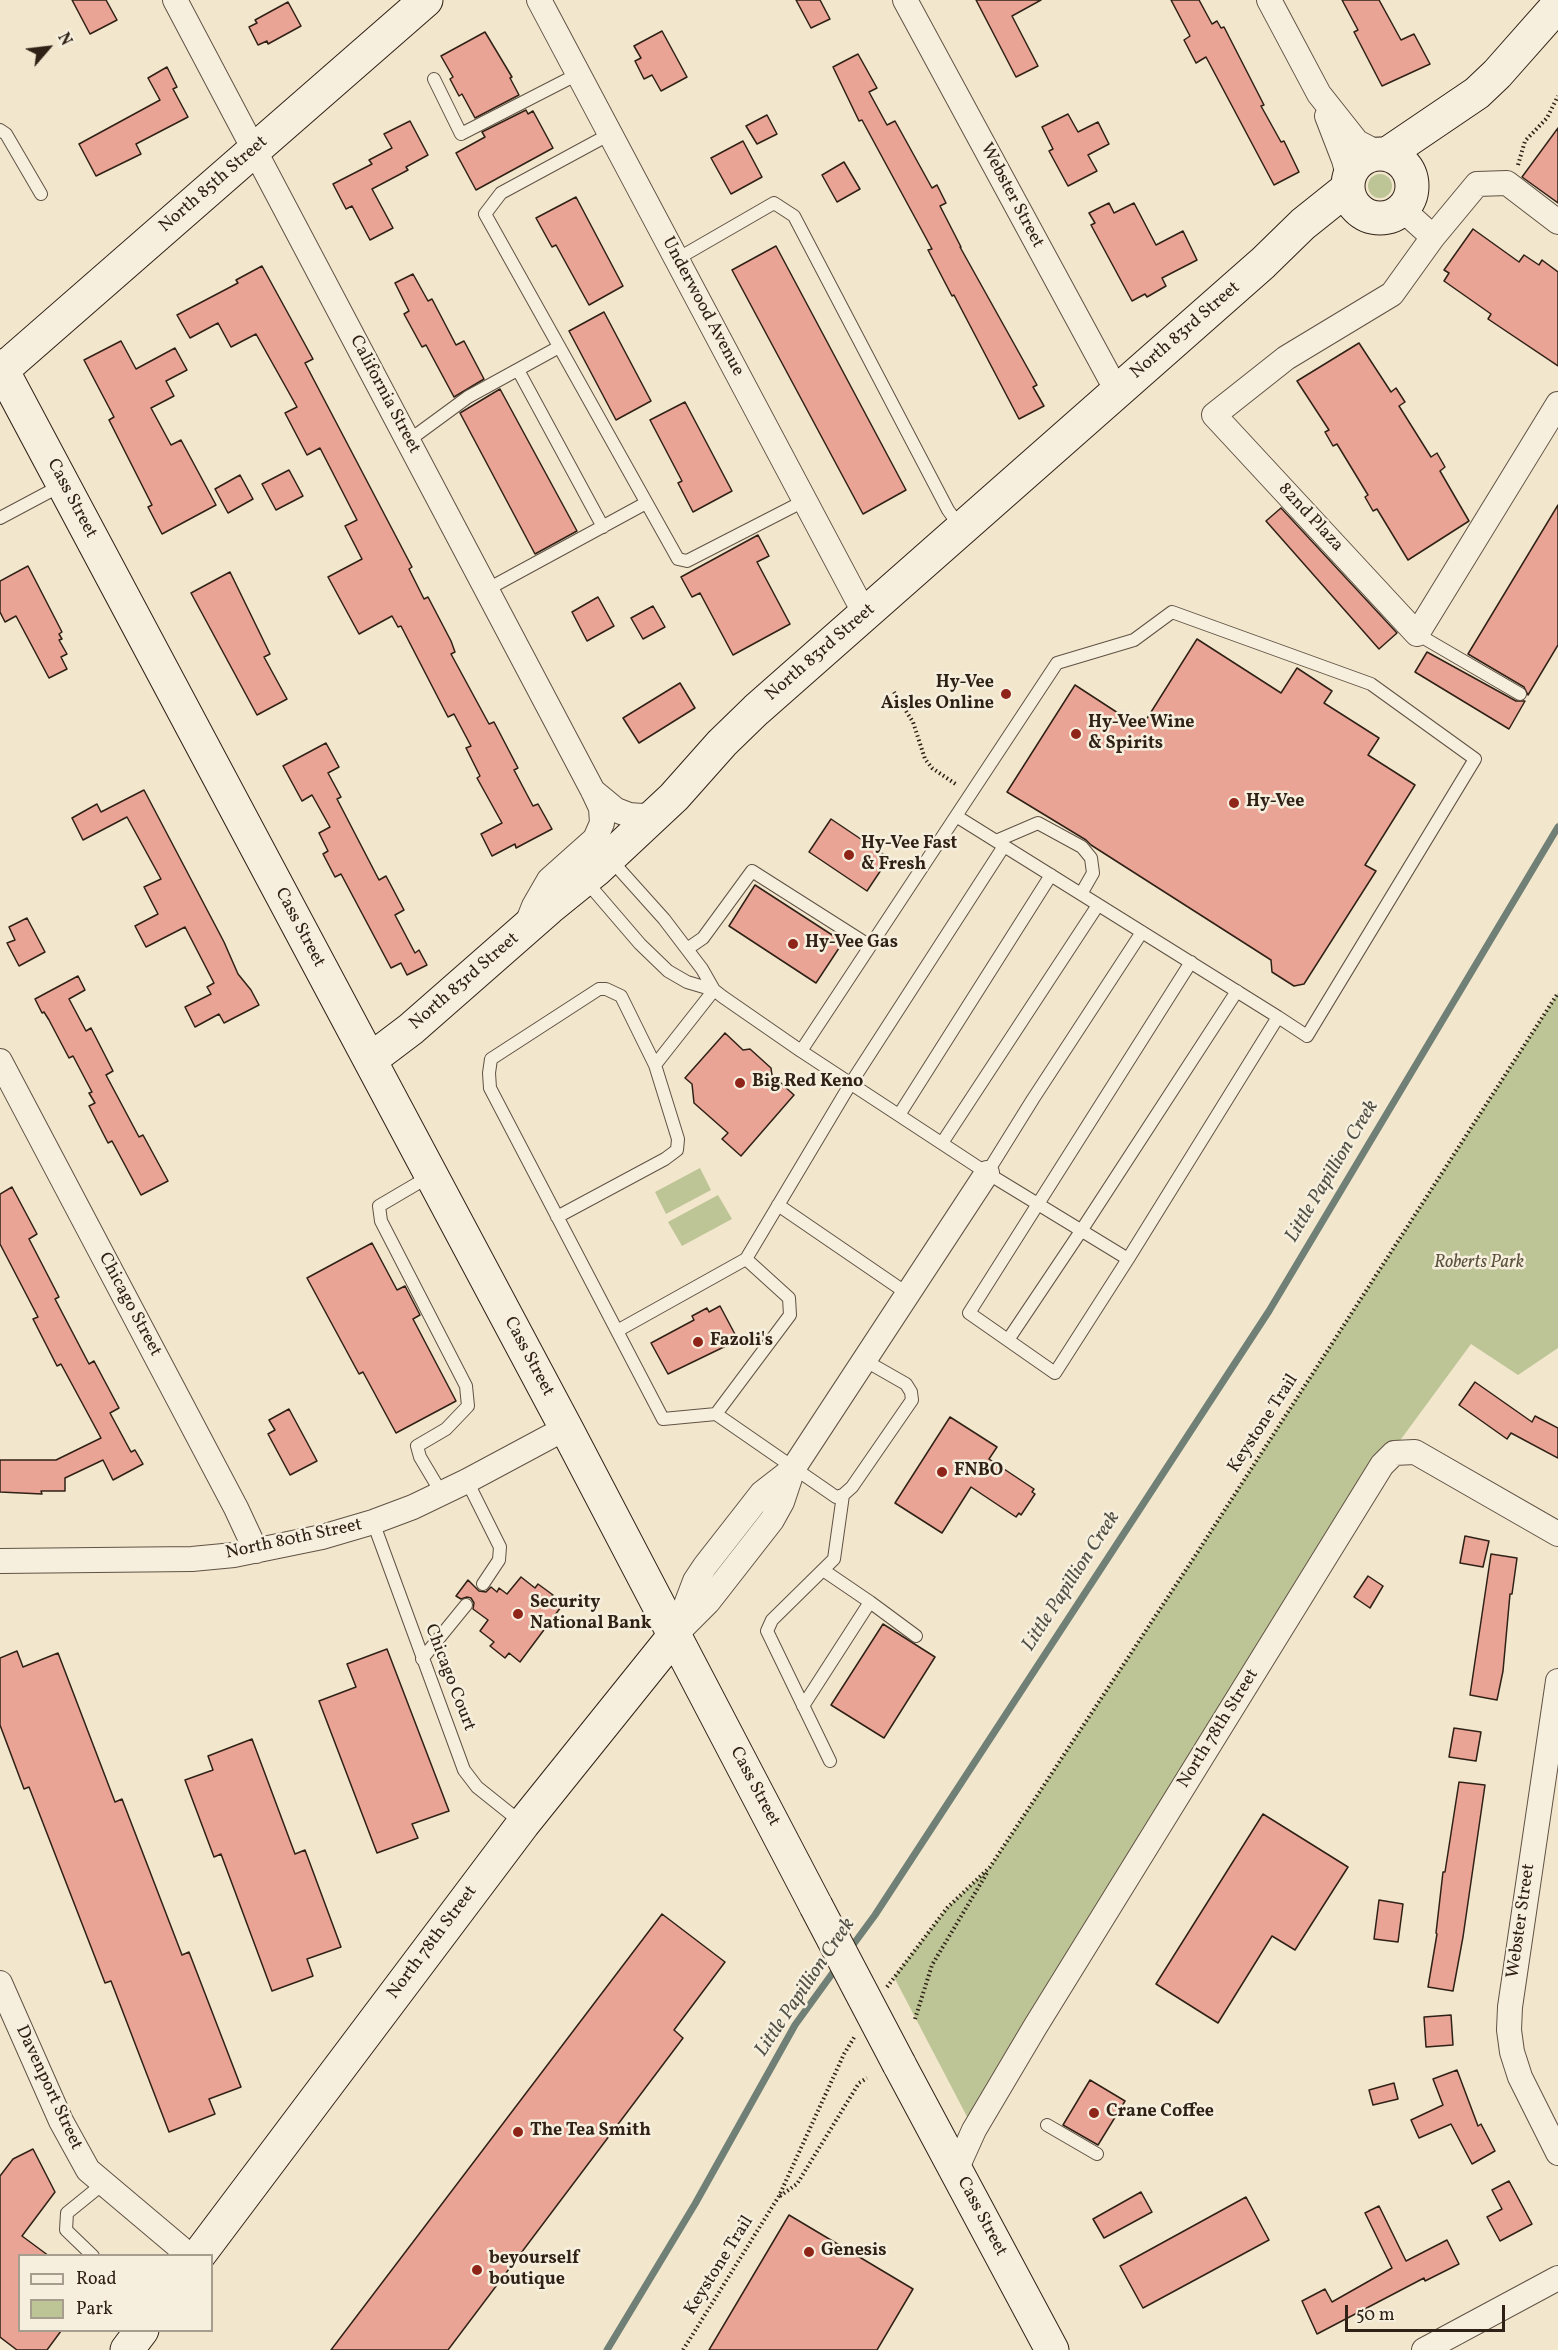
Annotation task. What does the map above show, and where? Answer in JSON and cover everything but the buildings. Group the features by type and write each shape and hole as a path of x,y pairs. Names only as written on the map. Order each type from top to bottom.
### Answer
{"main road":[{"name":"North 85th Street","path":"1,369 255,151 426,0"},
{"path":"1408,197 1412,176 1402,162 1383,154 1370,155 1356,164 1348,184 1354,203 1366,215 1391,217 1408,197 1427,159 1477,93 1497,74 1558,5"},
{"path":"1383,154 1477,93"},
{"name":"North 83rd Street","path":"370,1060 411,1029 609,858 683,788 733,732 1278,250 1348,184"},
{"name":"North 83rd Street","path":"1278,250 1366,215"},
{"name":"Cass Street","path":"1,369 566,1428 899,2064 1052,2350"},
{"name":"North 78th Street","path":"200,2254 523,1824 674,1636"},
{"path":"127,2350 141,2332"}],"street":[{"name":"California Street","path":"175,0 601,808 602,823 595,839 549,880 534,906 526,928"},
{"name":"Underwood Avenue","path":"539,0 865,614"},
{"name":"Webster Street","path":"905,0 1117,391"},
{"path":"1269,0 1320,94 1344,160 1348,184"},
{"path":"1320,94 1357,142 1383,154"},
{"name":"82nd Plaza","path":"1417,634 1214,414 1286,358 1392,294 1433,237 1477,184 1509,184"},
{"path":"1509,184 1558,222"},
{"path":"1408,197 1433,237"},
{"path":"1417,634 1555,418"},
{"name":"California Street","path":"593,791 616,810 629,815 642,816 657,813"},
{"name":"Chicago Street","path":"0,1061 236,1508 256,1551"},
{"path":"674,1636 708,1602 772,1520 782,1502 793,1469 987,1173"},
{"name":"North 80th Street","path":"0,1562 177,1560 256,1551 322,1537 373,1522 442,1494 566,1428"},
{"name":"North 78th Street","path":"956,2170 974,2130 1029,2037 1382,1465 1394,1453 1415,1452 1558,1534"},
{"name":"Webster Street","path":"1558,1680 1510,2007 1509,2030 1512,2052 1520,2077 1558,2153"},
{"name":"Davenport Street","path":"0,1983 61,2121 88,2170 188,2254"},
{"path":"1424,2350 1558,2278"}],"lane":[{"path":"434,79 461,134 578,74"},
{"path":"0,130 6,134 41,194"},
{"path":"610,134 501,193 485,214 678,559 687,561 804,501"},
{"path":"677,259 774,203 794,216 948,510 962,529"},
{"path":"408,441 468,397 560,347"},
{"path":"518,370 603,527"},
{"path":"0,518 63,484"},
{"path":"486,590 646,503"},
{"path":"801,1050 1057,663 1134,640 1172,612 1371,684 1475,759 1307,1036 956,816"},
{"path":"1417,634 1520,694"},
{"path":"617,1331 746,1259 851,1083 1000,844 1038,823 1082,847 1091,858 1093,873 1081,894"},
{"path":"609,858 664,919 702,969 714,990"},
{"path":"687,949 703,938 752,871 870,946"},
{"path":"899,1115 1051,875"},
{"path":"584,879 640,944 668,970 687,982 714,990 987,1173 1128,1259"},
{"path":"942,1143 1098,905"},
{"path":"987,1173 1142,932"},
{"path":"1191,962 969,1313 1055,1373 1278,1017"},
{"path":"557,1217 677,1150 678,1139 655,1065 621,996 606,988 599,989 491,1059 490,1088 557,1217 663,1419 716,1414 836,1497 843,1495 852,1487 912,1400 911,1392 906,1384 864,1360"},
{"path":"655,1065 714,990"},
{"path":"1008,1340 1237,991"},
{"path":"431,1176 379,1206 381,1221 466,1386 468,1406 446,1429 417,1446 420,1457 442,1494"},
{"path":"778,1205 908,1294"},
{"path":"716,1414 790,1315 789,1298 746,1259"},
{"path":"467,1481 500,1547 499,1560 483,1584"},
{"path":"830,1761 768,1631 771,1620 834,1559 843,1495"},
{"name":"Chicago Court","path":"373,1522 422,1659 468,1776 477,1787 523,1824"},
{"path":"823,1570 916,1636"},
{"path":"803,1706 870,1602"},
{"path":"422,1659 466,1605"},
{"path":"1047,2125 1097,2154"},
{"path":"91,2254 66,2230 67,2213 104,2183"}],"path":[{"path":"1509,184 1525,141 1547,118 1558,96"},
{"path":"894,692 913,722 925,759 932,768 971,794"},
{"name":"Keystone Trail","path":"915,2019 932,1965 990,1867 1195,1556 1558,993"},
{"name":"Keystone Trail","path":"683,2350 779,2196 797,2184 860,2083 867,2078"}],"green space":[{"path":"1380,174 1389,177 1392,186 1389,195 1380,198 1371,195 1368,186 1371,177"},
{"name":"Roberts Park","path":"1558,993 1558,1348 1518,1375 1471,1344 1382,1465 974,2130 894,1977 947,1908 990,1867 1195,1556"},
{"path":"700,1168 711,1190 666,1214 655,1192"},
{"path":"718,1195 732,1219 682,1246 668,1222"}],"waterway":[{"name":"Little Papillion Creek","path":"850,1949 875,1915 1269,1311 1558,827"},
{"name":"Little Papillion Creek","path":"607,2350 695,2204 795,2025 837,1967"}],"place":[{"name":"Hy-Vee Aisles Online","path":"1006,694"},
{"name":"Hy-Vee Wine & Spirits","path":"1076,734"},
{"name":"Hy-Vee","path":"1234,803"},
{"name":"Hy-Vee Fast & Fresh","path":"849,855"},
{"name":"Hy-Vee Gas","path":"793,944"},
{"name":"Big Red Keno","path":"740,1083"},
{"name":"Fazoli's","path":"698,1342"},
{"name":"FNBO","path":"942,1472"},
{"name":"Security National Bank","path":"518,1614"},
{"name":"Crane Coffee","path":"1094,2113"},
{"name":"The Tea Smith","path":"518,2132"},
{"name":"Genesis","path":"809,2252"},
{"name":"beyourself boutique","path":"477,2270"}]}
